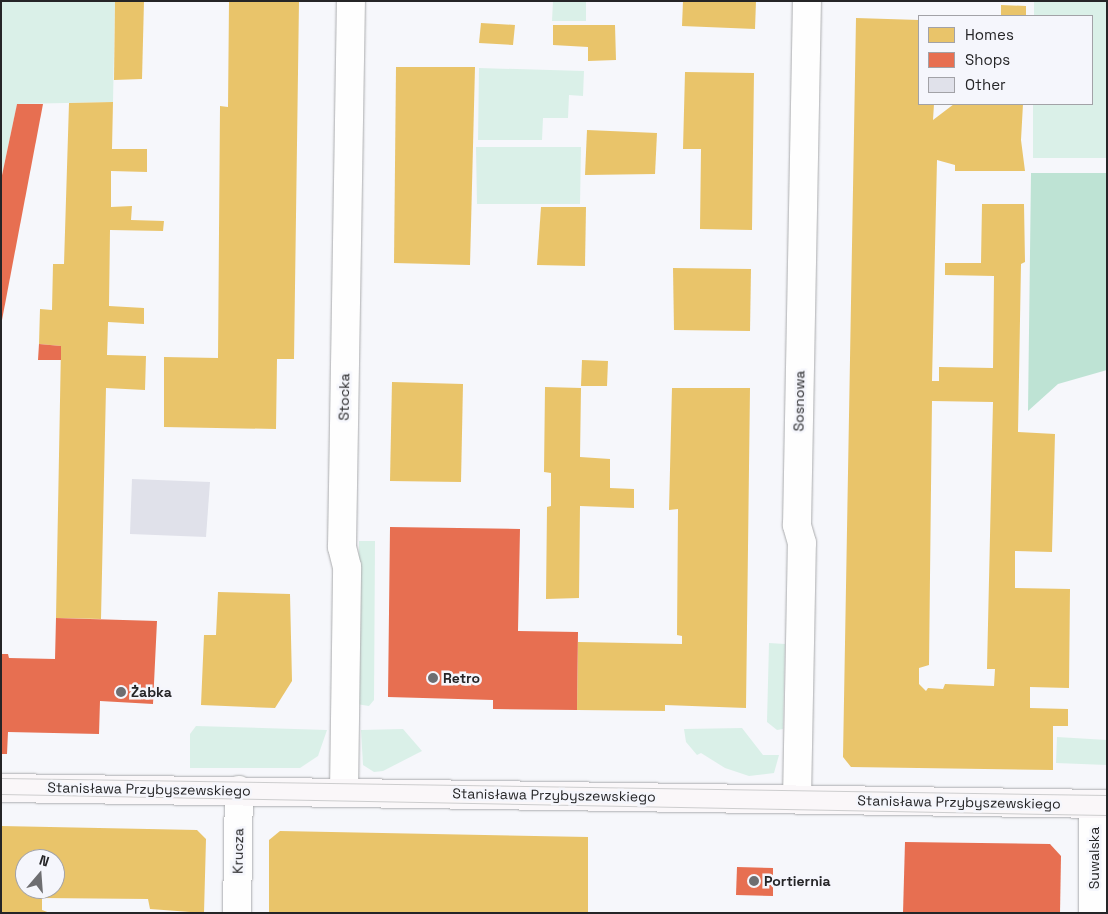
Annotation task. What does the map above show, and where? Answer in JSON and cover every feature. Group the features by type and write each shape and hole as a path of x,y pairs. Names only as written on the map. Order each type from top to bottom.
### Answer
{"street":[{"name":"Stocka","path":"344,791 347,567 342,547 351,1"},
{"name":"Sosnowa","path":"797,799 802,543 797,525 807,1"},
{"name":"Stanisława Przybyszewskiego","path":"1,788 344,791 1100,804"},
{"name":"Krucza","path":"237,913 239,790"},
{"name":"Suwalska","path":"1094,913 1100,804"}],"green space":[{"path":"1,1 115,1 113,102 17,104 1,180"},
{"path":"553,1 586,1 586,21 552,21"},
{"path":"1034,1 1107,1 1107,158 1033,158 1033,105 1093,105 1093,15 1034,15"},
{"path":"479,68 584,71 583,96 569,95 568,118 543,118 542,140 478,140"},
{"path":"476,147 581,147 580,204 477,204"},
{"path":"1031,173 1107,173 1107,370 1058,384 1028,411"},
{"path":"359,541 375,541 374,700 369,706 356,704"},
{"path":"769,643 785,644 783,729 777,730 767,722"},
{"path":"196,726 327,730 318,756 300,768 190,768 190,734"},
{"path":"742,728 763,755 779,755 774,773 749,776 725,768 701,753 697,755 686,742 684,729"},
{"path":"403,729 422,751 383,771 374,772 363,765 361,730"},
{"path":"1057,737 1107,740 1107,765 1056,763"}],"building: Homes":[{"path":"115,1 144,1 142,79 114,80"},
{"path":"229,1 299,1 294,359 277,359 276,429 164,427 164,357 218,358 220,106 228,107"},
{"path":"683,1 756,1 755,29 682,26"},
{"path":"1001,5 1026,6 1026,15 1001,15"},
{"path":"856,18 918,20 918,105 934,105 933,120 953,105 1023,105 1021,140 1025,171 955,171 955,165 937,160 932,381 939,381 939,367 993,368 994,276 945,275 945,263 981,263 982,204 1024,204 1025,262 1021,264 1018,432 1055,434 1052,552 1015,551 1015,588 1070,589 1069,688 1030,687 1030,708 1068,709 1068,726 1053,726 1053,770 851,767 843,757","holes":["932,401 993,402 987,669 995,669 994,686 945,684 943,689 928,688 926,691 919,684 919,668 929,665"]},
{"path":"481,23 515,25 513,45 479,43"},
{"path":"553,25 615,25 616,60 588,61 588,47 553,45"},
{"path":"396,67 475,67 470,265 394,263"},
{"path":"685,72 754,73 752,230 700,229 701,149 683,149"},
{"path":"113,102 112,149 147,149 147,172 111,171 111,207 132,206 131,220 164,221 163,231 110,230 109,306 144,308 144,324 108,322 107,355 146,356 145,390 106,388 101,619 56,618 61,346 39,344 40,309 52,310 53,264 64,264 69,103"},
{"path":"587,130 657,133 655,174 585,175"},
{"path":"541,207 586,207 585,266 537,265"},
{"path":"673,268 751,269 750,331 674,330"},
{"path":"582,360 608,361 607,386 581,386"},
{"path":"392,382 463,384 461,482 390,481"},
{"path":"545,387 581,388 580,457 610,459 610,488 634,489 634,508 580,506 579,598 546,599 547,507 551,506 551,473 544,472"},
{"path":"672,388 750,388 746,708 665,705 665,711 577,710 578,642 682,644 682,636 677,635 678,509 669,510"},
{"path":"218,592 290,594 292,681 275,708 201,705 204,635 216,635"},
{"path":"1,826 197,830 206,839 204,913 150,909 148,899 65,898 65,849 15,849 15,899 42,899 42,910 50,913 1,913"},
{"path":"280,831 588,837 588,913 269,913 269,840"}],"building: Shops":[{"path":"17,104 43,104 2,320 1,180"},
{"path":"39,344 61,346 61,360 38,360"},
{"path":"390,527 520,529 518,631 578,632 577,710 493,709 493,700 388,697"},
{"path":"56,618 157,621 153,704 100,701 99,734 8,732 7,754 1,754 1,654 8,654 9,658 55,659"},
{"path":"905,842 1050,844 1061,856 1060,913 903,913"},
{"name":"Portiernia","path":"737,867 773,868 773,896 736,895"}],"building: Other":[{"path":"132,479 210,482 206,537 130,534"}],"tram line":[{"path":"1,778 1107,795"},
{"path":"1,794 1107,815"}],"place":[{"name":"Retro","path":"433,678"},
{"name":"Żabka","path":"121,692"},
{"name":"Portiernia","path":"754,881"}]}
